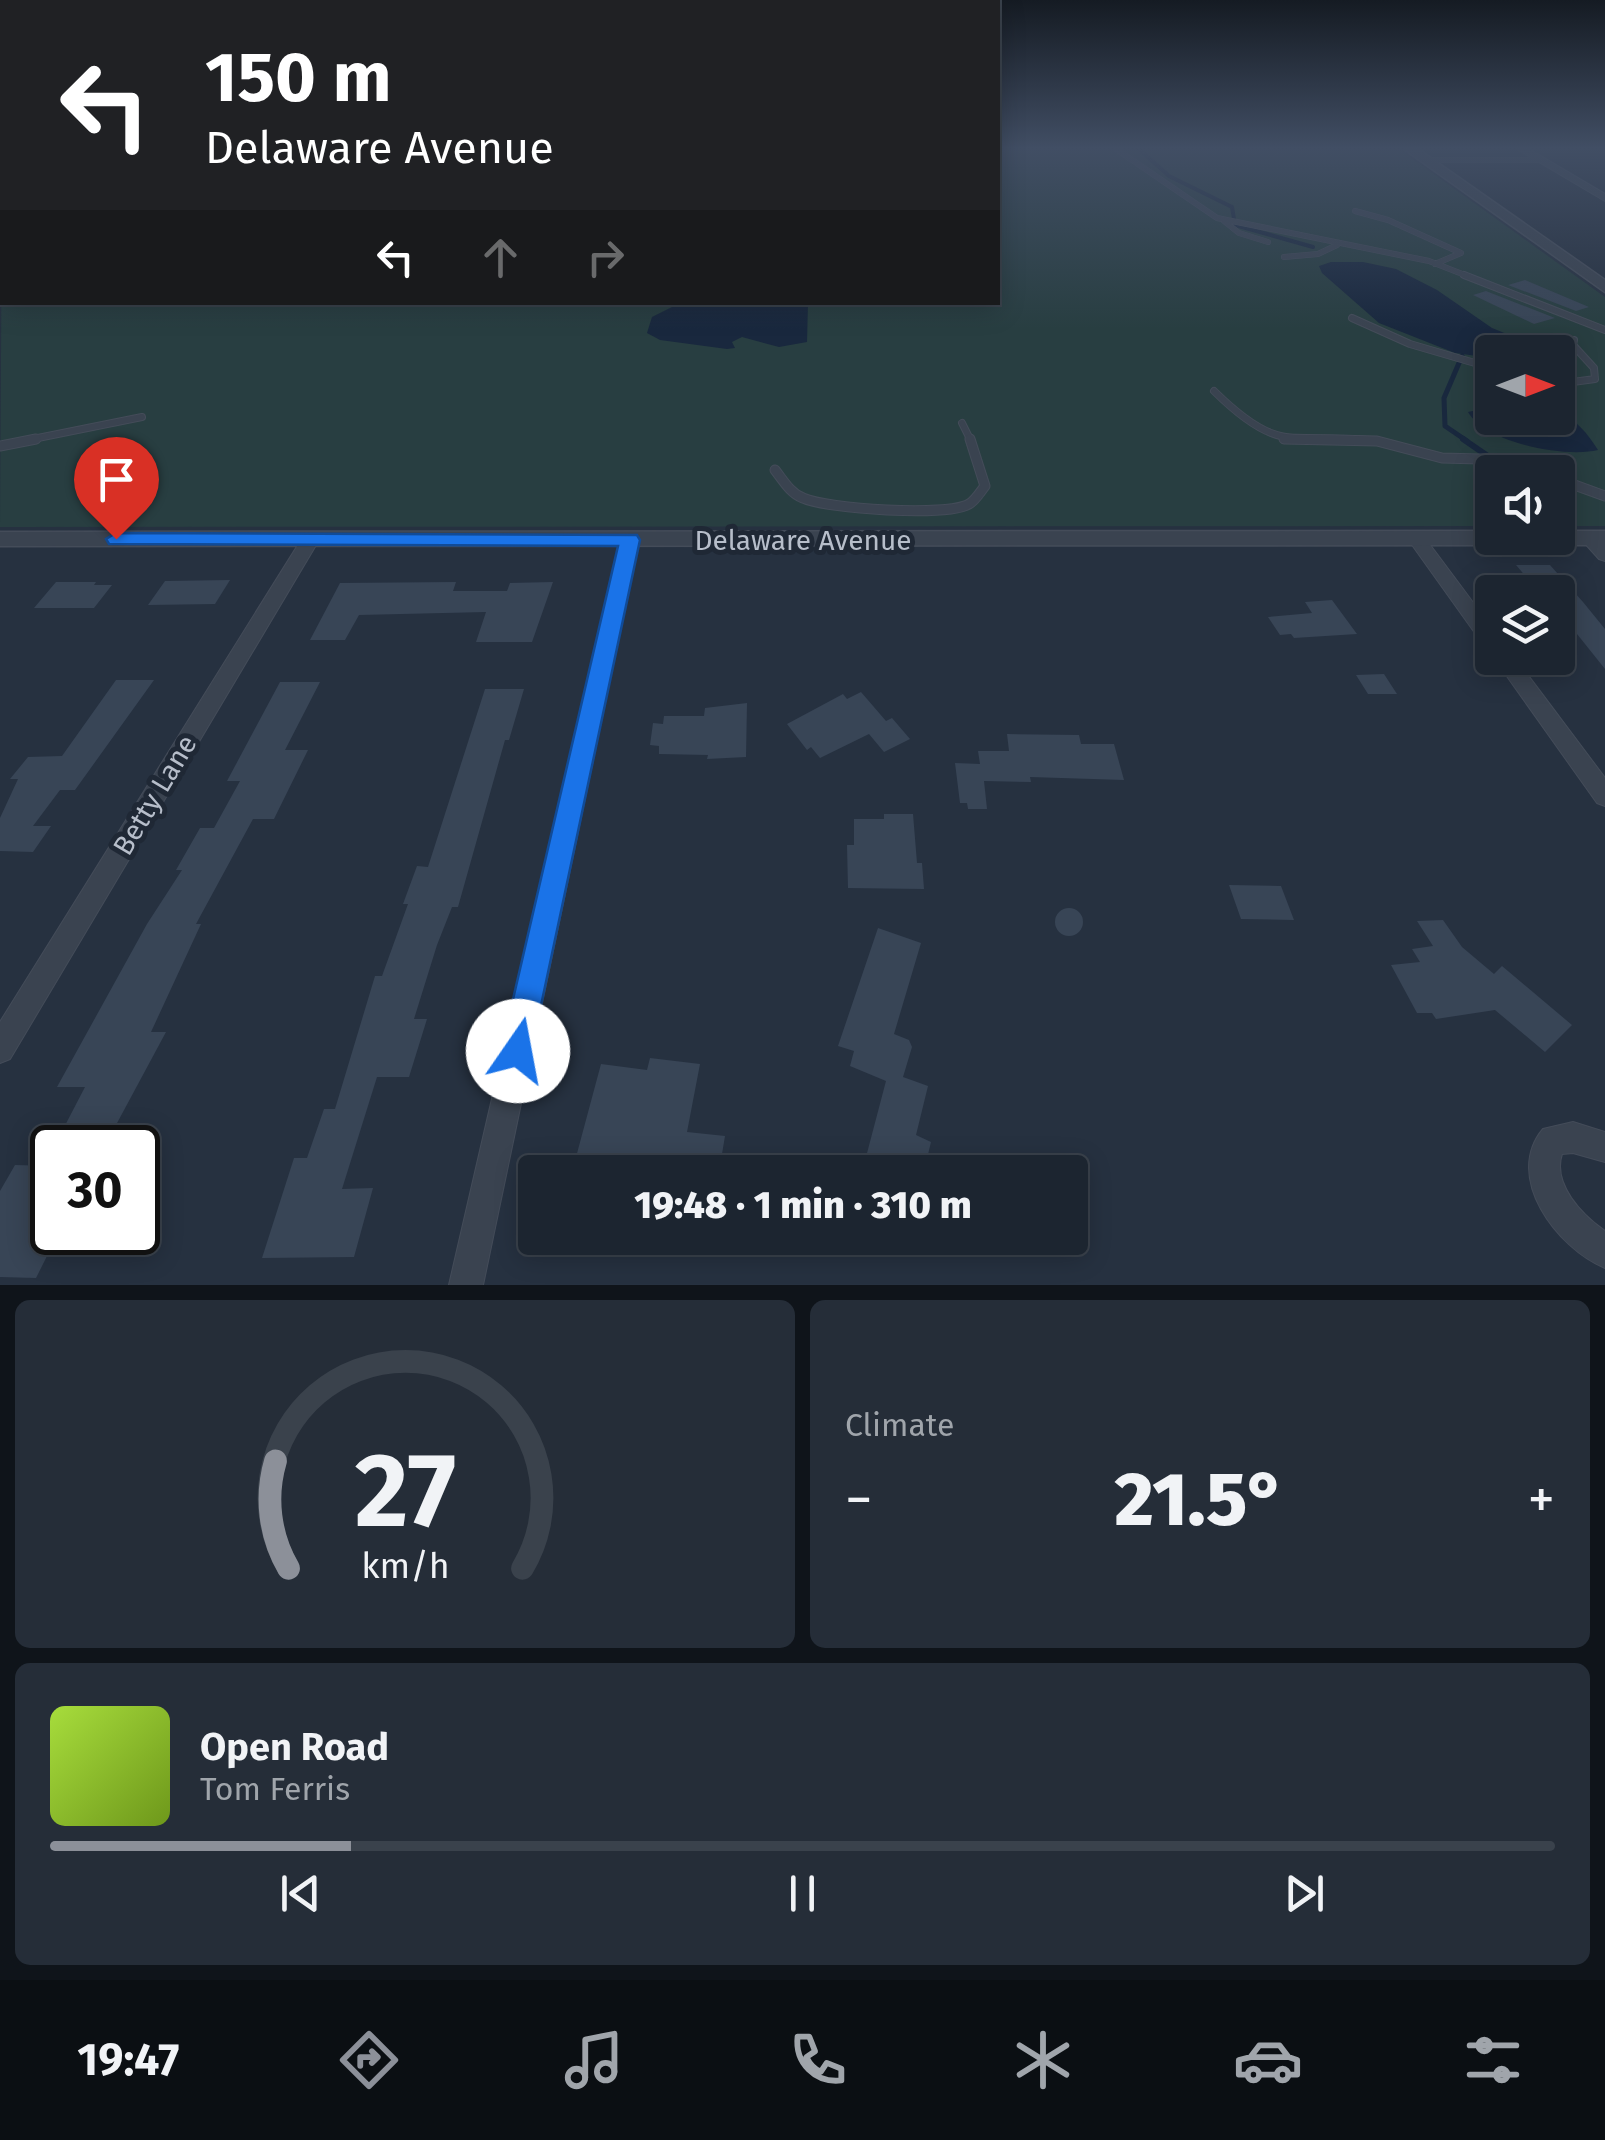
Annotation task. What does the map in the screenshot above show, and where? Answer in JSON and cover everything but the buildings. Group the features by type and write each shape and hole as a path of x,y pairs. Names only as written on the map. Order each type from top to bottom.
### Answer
{"street":[{"path":"1496,209 1605,286"},
{"name":"Delaware Avenue","path":"0,538 1416,538 1600,543"},
{"path":"1416,538 1475,619"},
{"name":"Betty Lane","path":"0,1049 310,540"},
{"path":"466,1285 630,540"},
{"path":"1516,675 1605,796"},
{"path":"1605,1147 1566,1136 1550,1143 1542,1157 1542,1178 1552,1202 1570,1225 1605,1250"}],"lane":[{"path":"1208,209 1225,220 1435,264 1605,330"},
{"path":"1355,211 1388,220 1461,253 1435,264"},
{"path":"1225,220 1230,229 1268,242"},
{"path":"1284,257 1318,254 1336,245"},
{"path":"1352,318 1395,339 1475,363"},
{"path":"1575,348 1594,368 1595,378"},
{"path":"1575,381 1595,378 1605,382"},
{"path":"1214,392 1252,429 1276,438 1370,440 1445,458 1475,457"},
{"path":"0,446 142,418"},
{"path":"775,470 792,493 826,504 932,508 969,504 985,486 977,452 962,422"},
{"path":"1575,485 1605,496"}],"green space":[{"path":"1000,209 1482,209 1605,297 1605,526 1575,526 1575,455 1475,455 1475,526 0,527 1,305 1000,305"}],"water":[{"path":"1363,262 1396,269 1509,335 1475,335 1475,356 1455,353 1379,323 1322,273 1319,266"},
{"path":"676,305 808,305 807,342 779,347 742,337 732,342 735,348 727,349 660,340 647,333 652,317"},
{"path":"1575,423 1598,450 1547,450 1497,435 1575,435"}],"waterway":[{"path":"1232,209 1235,225 1313,247"},
{"path":"1462,356 1444,398 1445,426 1467,441"},
{"path":"1463,439 1486,455"}],"route":[{"path":"116,539 630,540 518,1051"}]}
